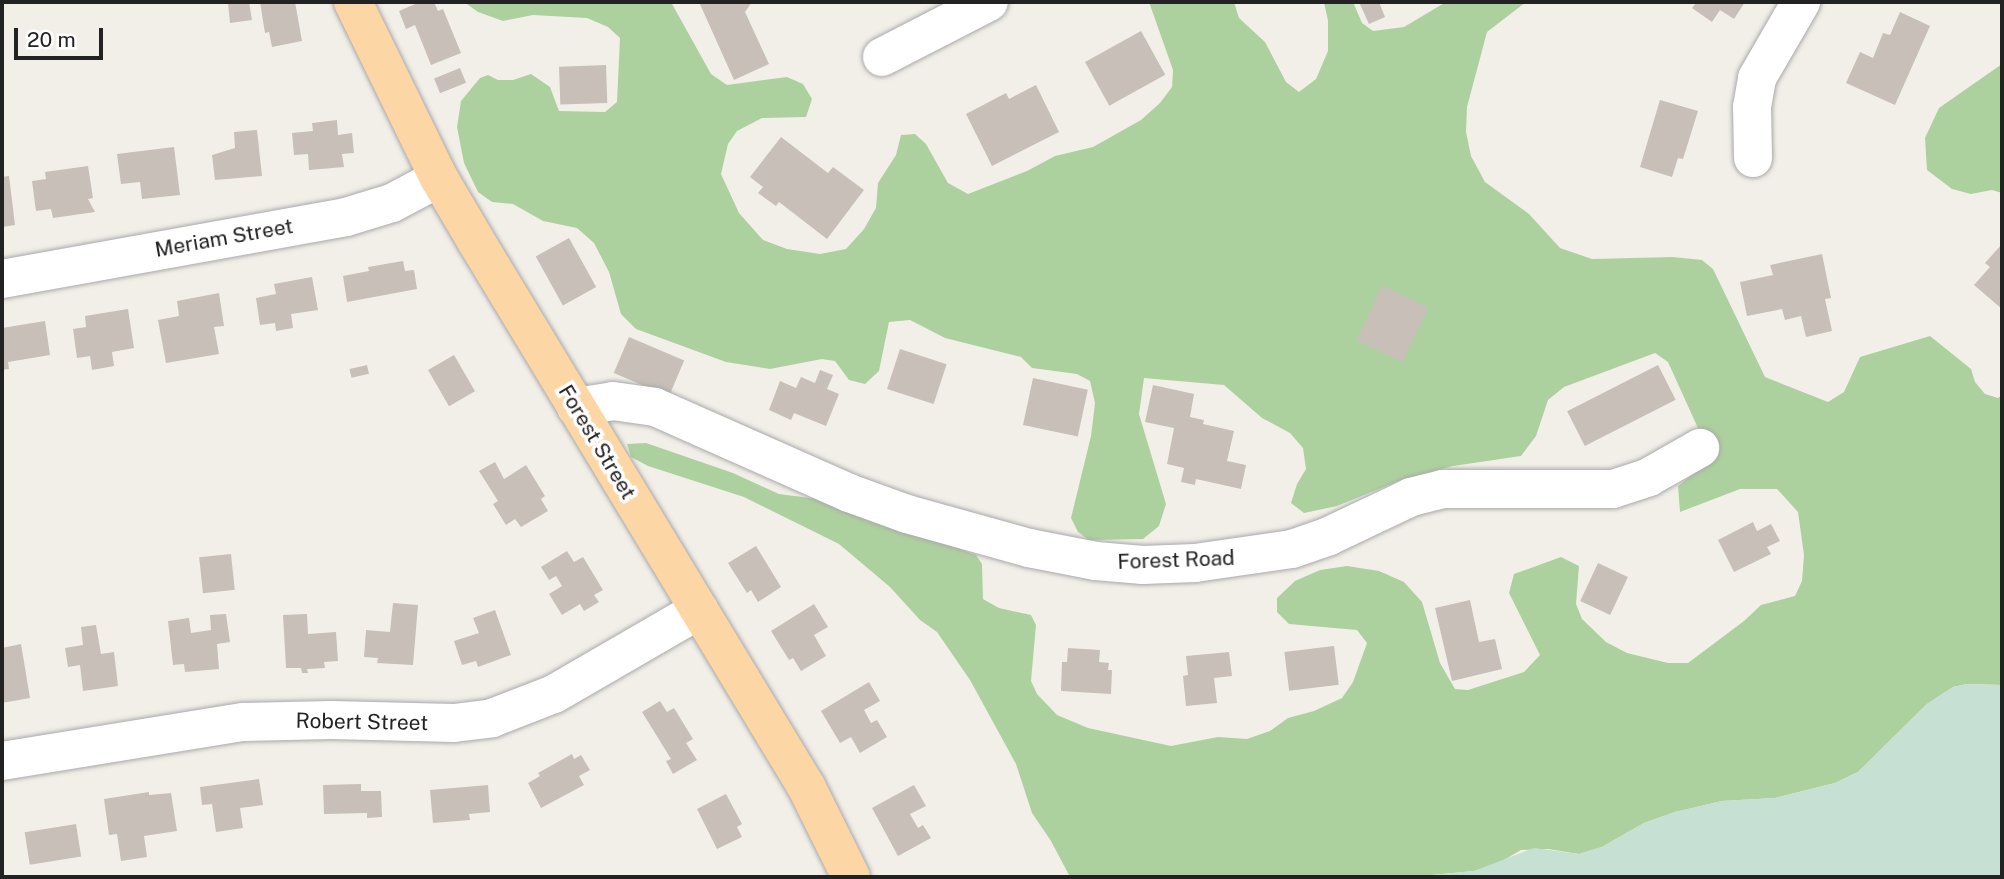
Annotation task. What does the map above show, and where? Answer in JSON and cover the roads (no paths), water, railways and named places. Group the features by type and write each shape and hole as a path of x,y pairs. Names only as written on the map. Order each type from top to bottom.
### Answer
{"main road":[{"name":"Forest Street","path":"353,2 439,178 807,788 851,877"}],"street":[{"path":"882,57 989,2"},
{"path":"1753,158 1752,107 1757,78 1801,2"},
{"name":"Meriam Street","path":"2,279 346,217 392,203 439,178"},
{"name":"Forest Road","path":"576,407 613,401 655,407 849,493 907,514 1029,548 1096,561 1143,565 1195,564 1293,549 1348,527 1410,497 1443,489 1613,489 1649,477 1700,448"},
{"name":"Robert Street","path":"2,761 244,722 331,720 454,723 492,718 554,694 699,610"}]}
